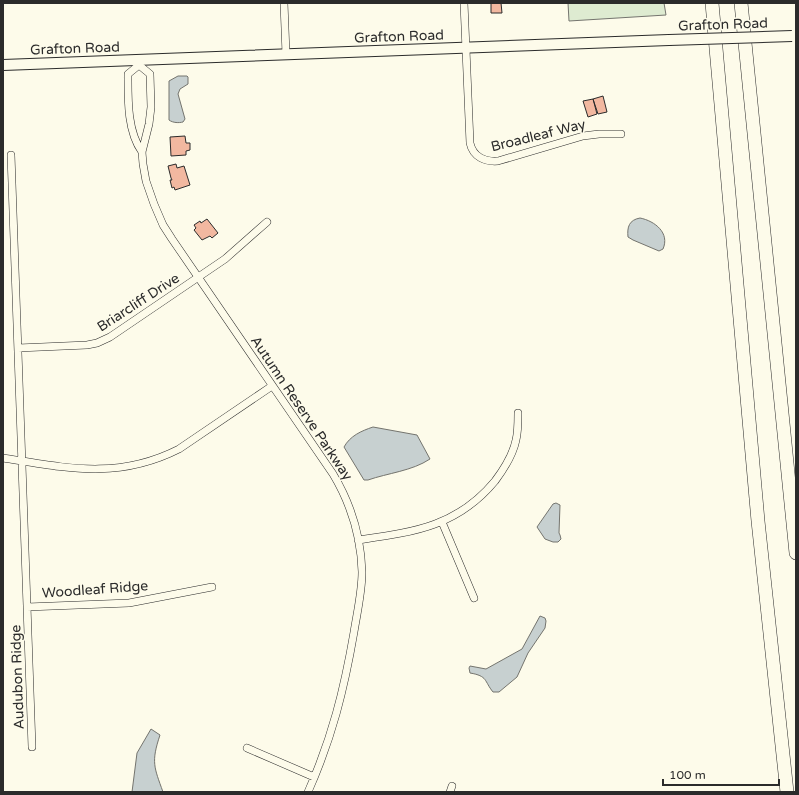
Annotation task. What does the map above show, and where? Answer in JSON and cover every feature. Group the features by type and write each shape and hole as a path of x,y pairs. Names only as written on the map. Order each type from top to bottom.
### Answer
{"highway":[{"path":"712,3 758,521 787,792"},
{"path":"741,3 796,553"}],"street":[{"path":"284,3 286,54"},
{"path":"464,3 466,48"},
{"name":"Grafton Road","path":"3,65 139,63 286,54 794,35"},
{"name":"Broadleaf Way","path":"466,48 470,143 473,151 482,160 498,161 587,136 599,134 621,134"},
{"name":"Autumn Reserve Parkway","path":"142,152 137,145 130,119 128,97 128,74 139,63 150,74 151,107 149,124 142,152 146,181 157,212 172,239 198,278 338,483 350,508 358,540 362,567 362,583 348,664 336,716 325,750 308,792"},
{"name":"Audubon Ridge","path":"11,155 32,748"},
{"name":"Briarcliff Drive","path":"18,348 80,346 104,341 198,278 238,249 267,222"},
{"path":"3,458 73,469 94,470 126,467 148,462 179,449 272,386"},
{"path":"358,540 413,531 442,522 459,513 478,498 497,478 509,459 516,441 518,413"},
{"path":"442,522 474,598"},
{"name":"Woodleaf Ridge","path":"27,607 129,603 212,587"},
{"path":"247,748 314,777"}],"green space":[{"path":"568,3 664,3 666,15 569,21"}],"shaded area":[{"path":"178,76 187,76 188,84 180,89 178,94 185,119 183,122 178,123 169,120 169,81"},
{"path":"640,218 656,225 663,233 665,243 663,249 659,251 628,237 628,230 631,222"},
{"path":"373,427 417,435 430,459 408,469 364,480 344,447 346,443 356,434"},
{"path":"556,503 560,505 559,533 561,539 558,542 553,542 545,539 537,527 553,504"},
{"path":"540,616 545,618 545,628 528,653 517,677 499,692 493,692 483,677 470,673 470,666 486,669 522,649"},
{"path":"151,729 160,735 155,752 155,764 157,776 163,792 132,792 137,753"}],"building":[{"path":"491,3 501,3 502,13 491,13"},
{"path":"603,96 607,112 598,114 593,99"},
{"path":"593,99 597,114 588,117 583,101"},
{"path":"185,136 186,143 190,143 190,150 186,151 186,155 171,156 170,137"},
{"path":"176,164 177,168 184,166 190,185 175,190 174,187 172,188 170,180 172,180 168,166"},
{"path":"207,219 218,233 212,238 210,236 202,240 194,230 196,228 194,225"}]}
